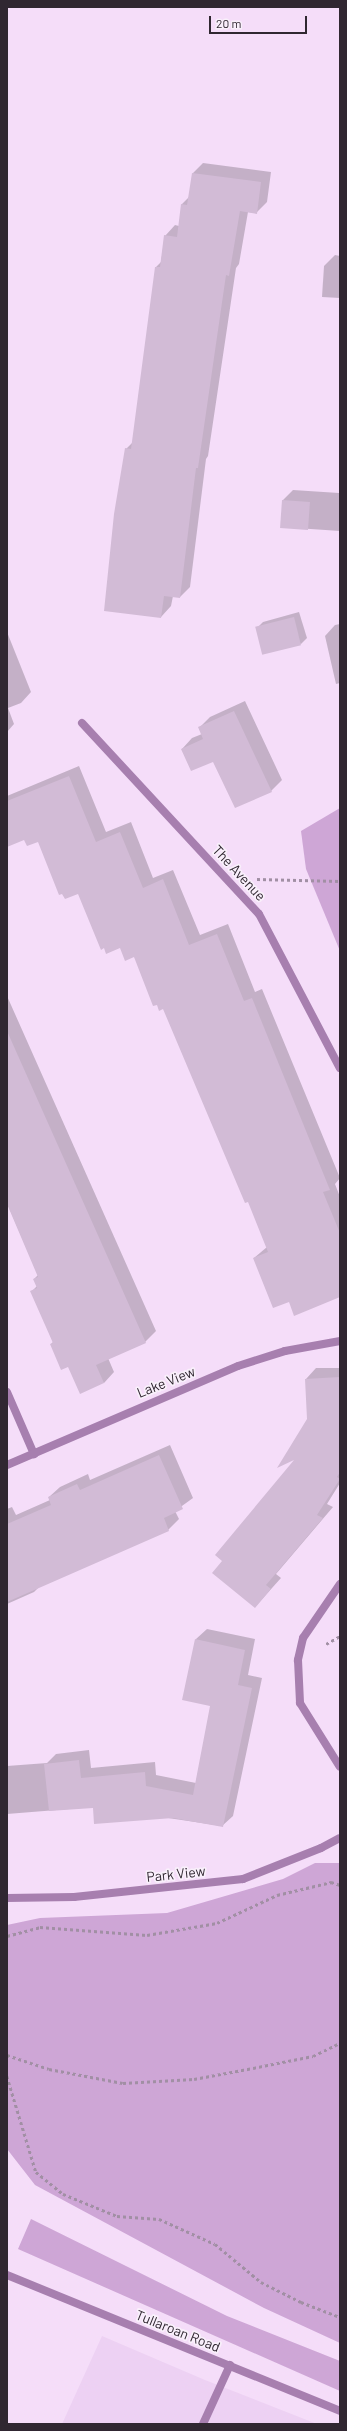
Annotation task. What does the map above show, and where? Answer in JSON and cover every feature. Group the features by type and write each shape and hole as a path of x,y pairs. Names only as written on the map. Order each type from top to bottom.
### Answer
{"street":[{"name":"The Avenue","path":"82,723 259,914 340,1068"},
{"name":"Lake View","path":"7,1464 34,1454 154,1400 238,1366 285,1351 340,1341"},
{"path":"7,1392 34,1454"},
{"path":"340,1584 303,1638 298,1660 300,1703 340,1767"},
{"name":"Park View","path":"7,1898 74,1897 243,1879 321,1848 340,1838"},
{"name":"Tullaroan Road","path":"7,2276 230,2365 340,2411"},
{"path":"203,2424 230,2365"}],"path":[{"path":"223,875 271,881 340,881"},
{"path":"7,1936 40,1927 147,1935 217,1923 277,1895 331,1882 340,1885"},
{"path":"7,2055 49,2069 123,2083 194,2079 313,2056 340,2043"},
{"path":"7,2076 36,2172 63,2194 117,2216 159,2219 215,2244 261,2282 300,2302 340,2317"}],"shaded area":[{"path":"340,808 340,951 306,869 301,831"},
{"path":"315,1863 340,1863 340,2343 264,2308 35,2185 7,2149 7,1925 40,1918 167,1913 283,1879"},
{"path":"31,2219 227,2316 340,2361 340,2391 18,2249"},
{"path":"102,2336 205,2380 317,2424 62,2424"}],"building":[{"path":"192,173 261,182 257,214 240,211 229,276 226,275 198,468 196,468 180,598 164,596 161,618 104,611 114,514 125,448 131,449 155,267 160,267 164,235 177,237 181,204 187,205"},
{"path":"282,500 310,502 308,530 280,528"},
{"path":"294,617 301,645 262,655 255,627"},
{"path":"234,711 272,792 235,808 213,762 191,771 181,749 203,739 198,727"},
{"path":"69,776 96,842 120,832 143,888 163,879 189,945 217,934 244,1001 252,998 330,1190 323,1192 340,1233 340,1297 294,1316 289,1302 273,1308 253,1258 268,1252 248,1202 245,1203 163,1009 159,1011 157,1005 153,1006 134,957 125,961 120,948 106,954 104,948 101,950 78,894 65,899 62,894 59,895 38,842 27,846 24,840 7,847 7,801"},
{"path":"7,1031 146,1343 96,1365 104,1383 80,1394 68,1367 61,1370 50,1344 53,1343 30,1291 37,1288 33,1279 38,1277 7,1204"},
{"path":"340,1377 340,1472 337,1477 340,1479 317,1515 323,1518 266,1585 271,1589 255,1608 212,1573 222,1561 215,1555 294,1460 277,1468 307,1419 305,1379"},
{"path":"159,1455 183,1509 164,1518 169,1531 7,1602 7,1524 51,1505 48,1497 77,1484 80,1490"},
{"path":"195,1639 245,1650 238,1685 252,1688 223,1827 173,1818 94,1824 93,1808 49,1811 44,1764 79,1760 81,1778 145,1772 146,1786 193,1795 210,1706 182,1700"}]}
